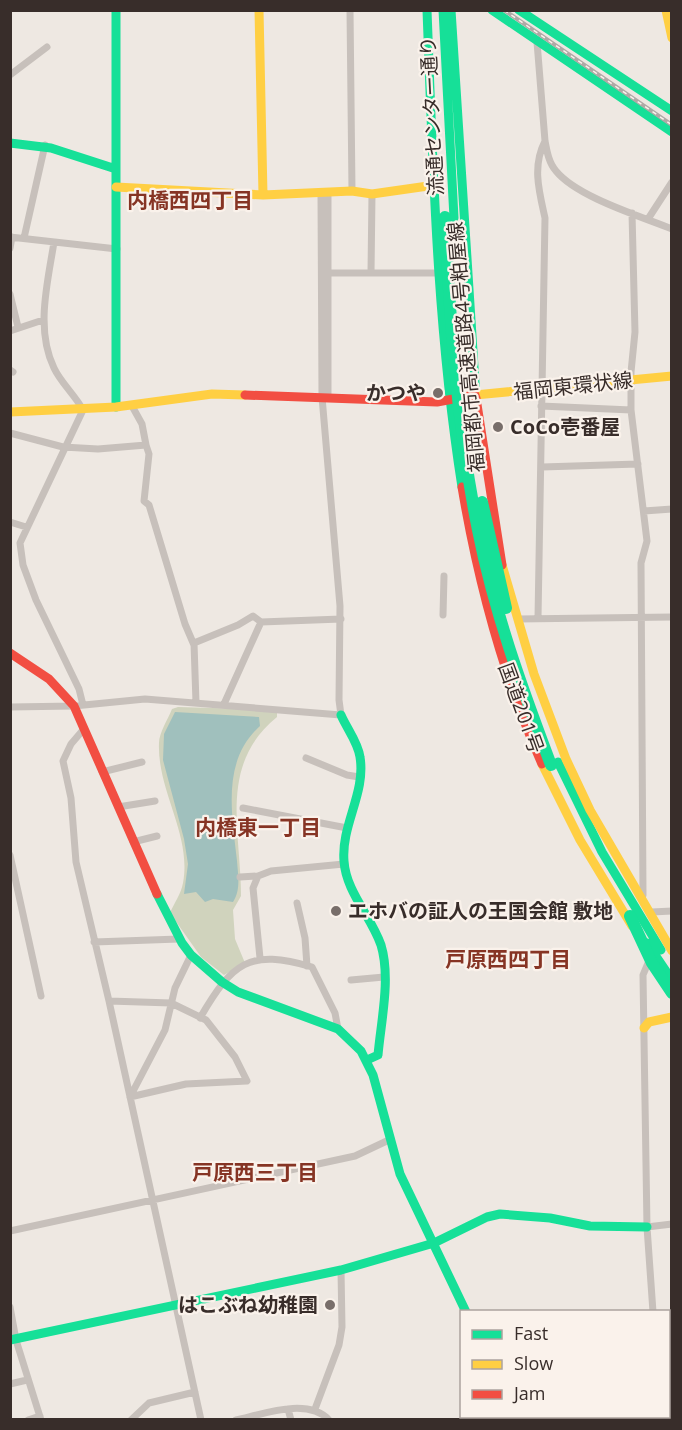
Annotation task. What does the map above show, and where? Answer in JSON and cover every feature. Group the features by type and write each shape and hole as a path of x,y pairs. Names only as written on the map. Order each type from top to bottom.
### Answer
{"main road":[{"path":"116,10 116,407"},
{"path":"259,10 263,195"},
{"name":"流通センター通り","path":"427,10 440,273 450,401"},
{"name":"福岡都市高速道路4号粕屋線","path":"435,10 461,420 477,525 490,583 513,662 551,765 596,858 630,916"},
{"name":"福岡都市高速道路4号粕屋線","path":"443,10 449,217 470,430 486,526 509,621 558,762 602,852 672,966"},
{"name":"流通センター通り","path":"451,10 475,395"},
{"path":"492,10 561,59 672,132"},
{"path":"519,10 672,111"},
{"path":"666,10 672,38"},
{"path":"10,143 45,146 88,163 116,169"},
{"path":"116,187 263,195 352,191 372,194 435,185"},
{"name":"福岡東環状線","path":"10,412 132,406 212,394 450,401 475,395 672,376"},
{"name":"国道201号","path":"475,395 503,573 556,733 590,810 672,951"},
{"name":"国道201号","path":"450,401 460,481 478,563 490,615 520,708 543,765 589,858 672,985"},
{"path":"10,653 55,684 78,706 83,730 133,842 179,939 191,955 222,982 238,992 338,1029 367,1060 400,1174 466,1310"},
{"path":"341,715 358,748 361,768 347,828 344,864 353,889 383,950 384,977 378,1055 367,1060"},
{"path":"630,916 672,980"},
{"path":"630,916 652,963 672,993"},
{"path":"654,940 657,939 672,958"},
{"path":"644,1028 650,1023 672,1017"},
{"path":"13,1340 341,1270 434,1243 487,1217 500,1214 550,1218 590,1226 647,1227"}],"street":[{"path":"350,10 352,191"},
{"path":"537,42 547,154 562,177 596,199 672,229"},
{"path":"561,59 571,44"},
{"path":"10,75 47,47"},
{"path":"538,618 545,218 537,166 538,156 545,141"},
{"path":"24,238 45,146"},
{"path":"648,219 672,182"},
{"path":"10,707 78,706 145,699 341,715 339,700 341,619 325,397 324,193"},
{"path":"371,273 372,194"},
{"path":"632,213 635,332 631,410 647,541 641,563 644,617 642,890 652,912 672,940"},
{"path":"10,248 11,237 117,249"},
{"path":"54,242 44,320 52,366 83,410 63,447 20,543 23,565 79,689 78,706"},
{"path":"324,273 440,273"},
{"path":"10,294 18,327"},
{"path":"10,331 44,320"},
{"path":"132,406 142,424 149,454 143,497 150,505 185,624 194,645 196,703"},
{"path":"541,406 631,410"},
{"path":"10,433 63,447 98,449 146,446"},
{"path":"542,468 638,464"},
{"path":"644,511 672,509"},
{"path":"10,522 26,527"},
{"path":"443,615 444,576"},
{"path":"194,645 199,639 230,629 253,616 261,622 341,619"},
{"path":"518,619 672,617"},
{"path":"224,704 261,622"},
{"path":"83,730 71,744 63,761 71,798 76,862 201,1419"},
{"path":"306,758 347,775 359,777"},
{"path":"102,772 142,762"},
{"path":"118,807 155,801"},
{"path":"243,808 347,828"},
{"path":"133,842 157,836"},
{"path":"10,855 41,996"},
{"path":"240,877 258,876 271,871 344,864"},
{"path":"258,876 253,888 260,958"},
{"path":"297,903 305,938 307,966"},
{"path":"652,912 672,911"},
{"path":"94,942 179,939"},
{"path":"130,1097 165,1030 180,975 191,955"},
{"path":"200,1018 222,982 260,958 273,957 312,967 335,1013 338,1029"},
{"path":"648,963 643,975 647,1227 653,1310"},
{"path":"351,980 384,977"},
{"path":"109,1001 171,1003 206,1020 236,1057 247,1081 186,1084 130,1097"},
{"path":"10,1231 354,1156 391,1139"},
{"path":"647,1227 672,1224"},
{"path":"315,1409 339,1345 342,1327 341,1270"},
{"path":"10,1307 13,1340 40,1418 28,1419"},
{"path":"10,1384 27,1380"},
{"path":"131,1419 149,1403 195,1392"},
{"path":"288,1409 291,1419"},
{"path":"236,1419 288,1409 315,1409 329,1419"}],"green space":[{"path":"178,707 277,710 277,717 259,736 246,756 240,777 237,823 241,896 233,910 235,939 245,963 224,975 201,957 170,913 183,883 183,848 163,778 159,739 172,709"}],"water":[{"path":"175,712 259,717 260,726 239,755 234,772 232,807 238,882 233,902 213,899 205,902 196,892 184,894 188,864 184,839 163,760 164,734"}],"railway":[{"path":"504,10 672,125"}],"traffic: fast":[{"path":"116,10 116,407"},
{"path":"427,10 434,189 442,309 462,487"},
{"path":"443,10 454,218"},
{"path":"451,10 476,398"},
{"path":"492,10 672,132"},
{"path":"519,10 672,111"},
{"path":"10,143 51,148 116,169"},
{"path":"445,217 456,374 465,452 478,530 500,620 551,765"},
{"path":"482,502 506,608"},
{"path":"341,715 357,746 361,770 360,783 346,835 344,861 349,883 377,934 385,971 378,1055 367,1060"},
{"path":"558,762 602,852 661,950"},
{"path":"157,894 182,943 191,955 222,982 238,992 338,1029 361,1051 373,1075 400,1174 465,1310"},
{"path":"630,916 652,963 672,993"},
{"path":"647,943 672,980"},
{"path":"10,1340 341,1270 434,1243 487,1217 500,1214 550,1218 590,1226 647,1227"}],"traffic: slow":[{"path":"259,10 263,195"},
{"path":"666,10 672,38"},
{"path":"116,187 263,195 352,191 372,194 435,185"},
{"path":"475,395 672,376"},
{"path":"10,412 116,407 212,394 245,395"},
{"path":"502,565 534,674 566,759 590,810 672,951"},
{"path":"542,764 580,840 632,926"},
{"path":"644,1028 649,1022 672,1017"}],"traffic: jam":[{"path":"245,395 437,402 475,395"},
{"path":"476,398 502,565"},
{"path":"462,487 468,523 493,628 515,697 542,764"},
{"path":"10,653 49,679 74,706 157,894"}],"place":[{"name":"かつや","path":"438,393"},
{"name":"CoCo壱番屋","path":"498,427"},
{"name":"エホバの証人の王国会館 敷地","path":"336,911"},
{"name":"はこぶね幼稚園","path":"330,1305"}],"district":[{"name":"内橋西四丁目","path":"190,201"},
{"name":"内橋東一丁目","path":"258,828"},
{"name":"戸原西四丁目","path":"508,960"},
{"name":"戸原西三丁目","path":"255,1173"}]}
